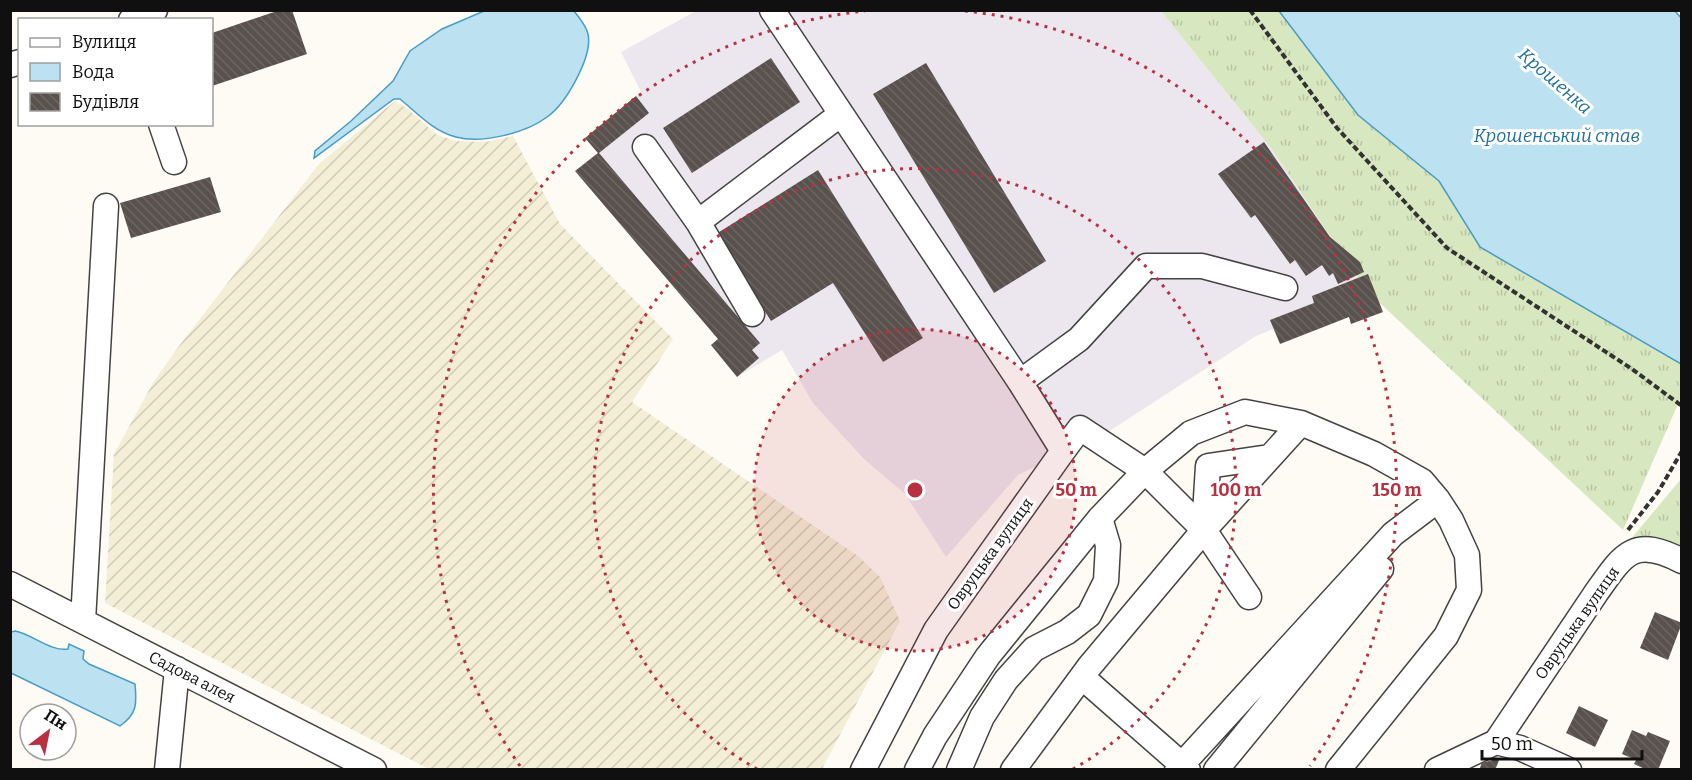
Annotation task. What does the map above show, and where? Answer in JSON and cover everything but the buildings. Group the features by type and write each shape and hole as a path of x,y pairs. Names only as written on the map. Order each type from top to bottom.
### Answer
{"street":[{"path":"136,18 155,10"},
{"path":"772,10 1064,451"},
{"path":"698,222 841,114"},
{"path":"162,126 174,162"},
{"path":"645,147 698,222 752,314"},
{"path":"83,621 106,206"},
{"path":"1020,382 1079,339 1146,266 1202,266 1285,288"},
{"path":"917,770 936,735 988,656 1100,518 1145,471 1191,433 1245,412 1300,423 1374,454 1422,481 1451,520 1467,555 1469,590 1446,636 1338,770"},
{"path":"1013,770 1082,677 1204,530 1300,423"},
{"name":"Овруцька вулиця","path":"863,770 936,630 1080,428 1145,471"},
{"path":"1204,530 1199,459 1269,457"},
{"path":"1145,471 1204,530 1249,597"},
{"path":"1082,677 1182,768 1393,534 1438,500"},
{"path":"1216,770 1438,500"},
{"path":"959,770 982,717 1006,680 1035,649 1067,632 1089,615 1106,581 1108,545 1100,518"},
{"name":"Овруцька вулиця","path":"1496,742 1611,571 1634,552 1652,549 1662,551 1682,561"},
{"name":"Садова алея","path":"10,584 374,770"},
{"path":"167,770 177,669"},
{"path":"1437,770 1496,742 1520,748 1569,770"}],"path":[{"path":"1250,10 1337,128 1447,248 1632,369 1682,406"}],"shaded area":[{"path":"696,11 1161,11 1271,148 1367,291 1256,336 1111,430 1018,475 946,557 905,494 864,459 813,403 782,350 737,377 711,345 718,339 575,171 597,153 585,138 641,92 621,52"},
{"path":"395,101 408,109 437,135 456,141 486,142 513,136 560,224 673,339 632,402 858,556 880,577 900,621 822,769 429,769 105,603 114,454 153,383 319,164"}],"green space":[{"path":"1161,11 1279,11 1358,115 1439,181 1480,247 1681,364 1681,397 1623,530 1367,291 1271,148"},
{"path":"1681,479 1681,551 1665,543 1648,539 1625,546"}],"water":[{"path":"573,10 582,21 588,34 582,67 562,102 538,123 503,136 467,139 440,130 400,99 394,99 314,158 315,151 393,81 410,51 442,29 484,11"},
{"name":"Крошенський став","path":"1279,11 1675,11 1682,19 1681,364 1480,247 1439,181 1358,115"},
{"path":"15,631 55,648 68,649 69,644 84,651 83,659 89,664 135,684 136,703 133,713 120,726 78,706 78,702 71,702 11,673 11,632"}],"water label":[{"name":"Крошенка","path":"1555,81"}]}
